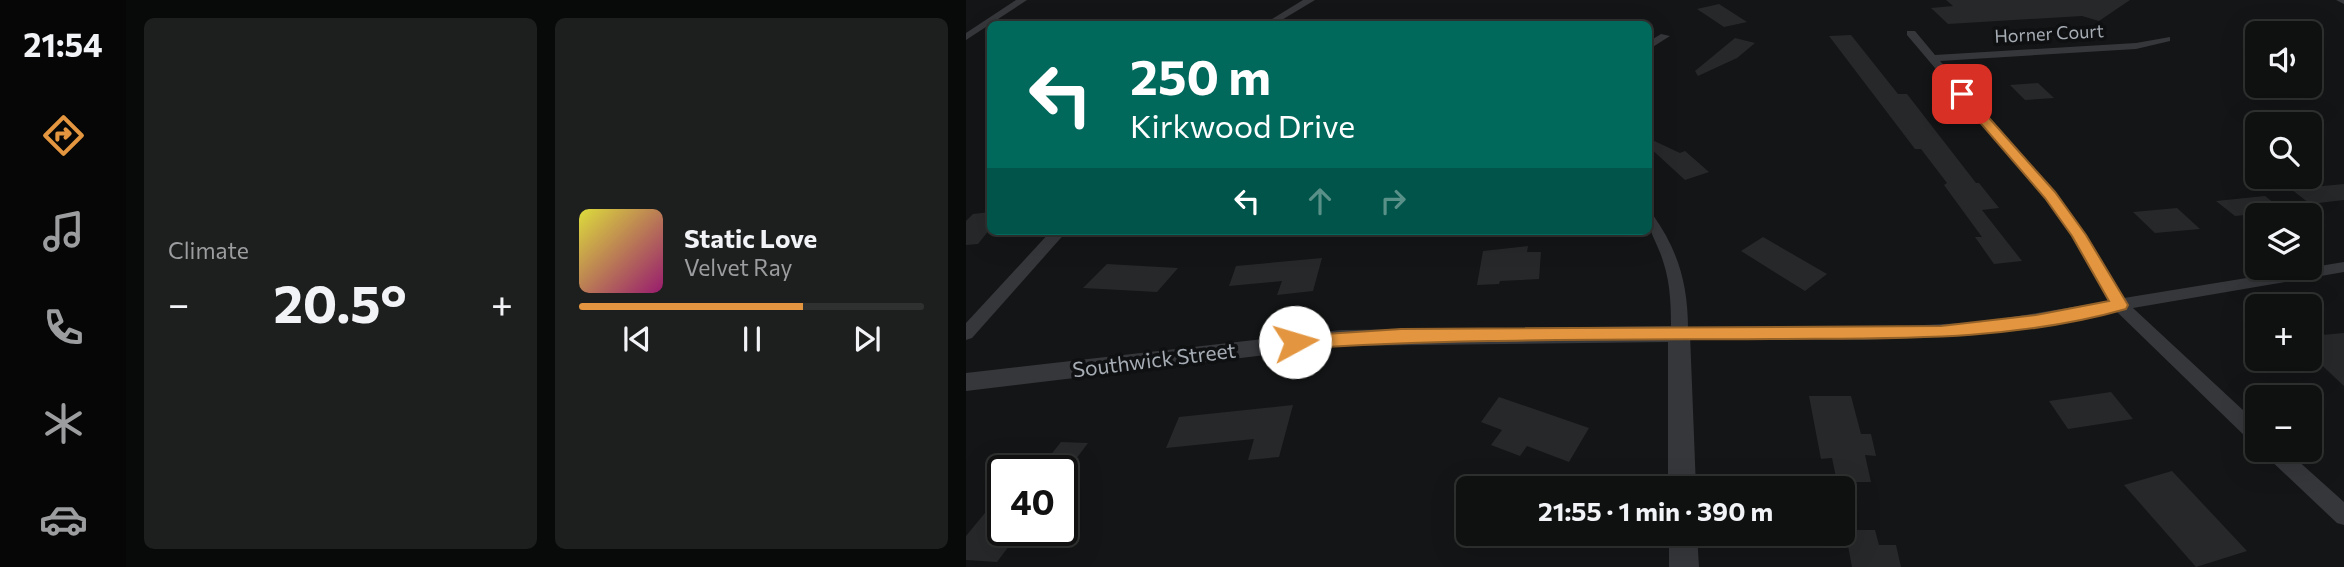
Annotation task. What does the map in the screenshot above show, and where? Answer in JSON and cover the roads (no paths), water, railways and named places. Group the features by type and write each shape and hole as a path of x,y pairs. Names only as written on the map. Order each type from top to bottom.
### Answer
{"street":[{"path":"990,21 1022,0"},
{"path":"1274,21 1310,0"},
{"path":"966,37 987,23"},
{"path":"1911,33 2050,195 2079,235 2120,305 2245,424"},
{"path":"1652,44 1665,36"},
{"name":"Horner Court","path":"1933,58 2136,46 2166,39"},
{"path":"1652,225 1672,259 1677,279 1682,476"},
{"path":"966,334 1056,235"},
{"name":"Southwick Street","path":"966,382 1342,338 1941,332 2036,321 2344,267"},
{"path":"2286,462 2344,516"},
{"path":"1683,546 1684,567"}]}
